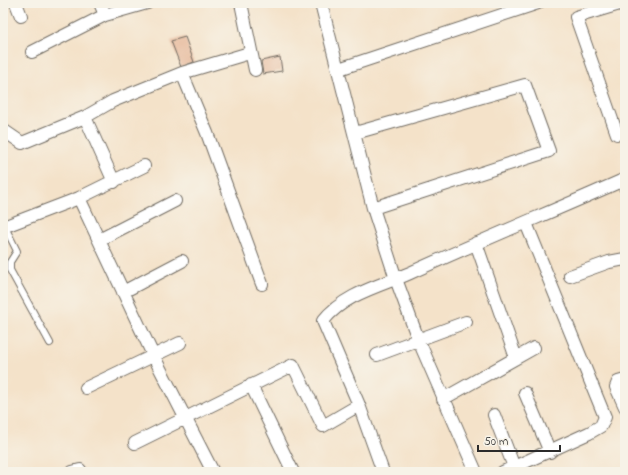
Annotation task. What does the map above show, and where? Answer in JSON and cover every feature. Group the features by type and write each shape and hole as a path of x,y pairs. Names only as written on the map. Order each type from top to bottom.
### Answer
{"street":[{"path":"16,3 21,16"},
{"path":"100,3 105,15"},
{"path":"32,52 105,15 147,3"},
{"path":"241,3 255,70"},
{"path":"321,3 373,208 396,279 418,339 476,472"},
{"path":"339,70 538,3"},
{"path":"616,134 576,17 603,5 623,3"},
{"path":"3,130 22,143 85,117 113,101 182,73 246,54 250,51"},
{"path":"182,73 207,133 262,284"},
{"path":"355,133 525,85 548,151 373,208"},
{"path":"85,117 114,182"},
{"path":"4,227 79,198 144,166"},
{"path":"383,472 359,405 323,320 336,307 356,295 526,223 621,180 625,187"},
{"path":"79,198 184,419 213,472"},
{"path":"99,240 175,201"},
{"path":"494,415 509,470 590,433 601,426 605,417 526,223"},
{"path":"476,243 516,358"},
{"path":"570,276 609,262 625,259"},
{"path":"123,292 182,261"},
{"path":"377,355 466,322"},
{"path":"86,388 180,343"},
{"path":"443,399 534,348"},
{"path":"134,443 293,364 323,426 359,405"},
{"path":"625,380 618,382 616,387 625,407"},
{"path":"251,385 293,472"},
{"path":"525,393 550,452"},
{"path":"72,472 80,470 81,472"}],"lane":[{"path":"4,227 17,251 10,262 10,270 50,343"}],"building":[{"path":"185,37 194,62 181,67 171,41"},
{"path":"280,57 282,71 263,74 261,61"}]}
